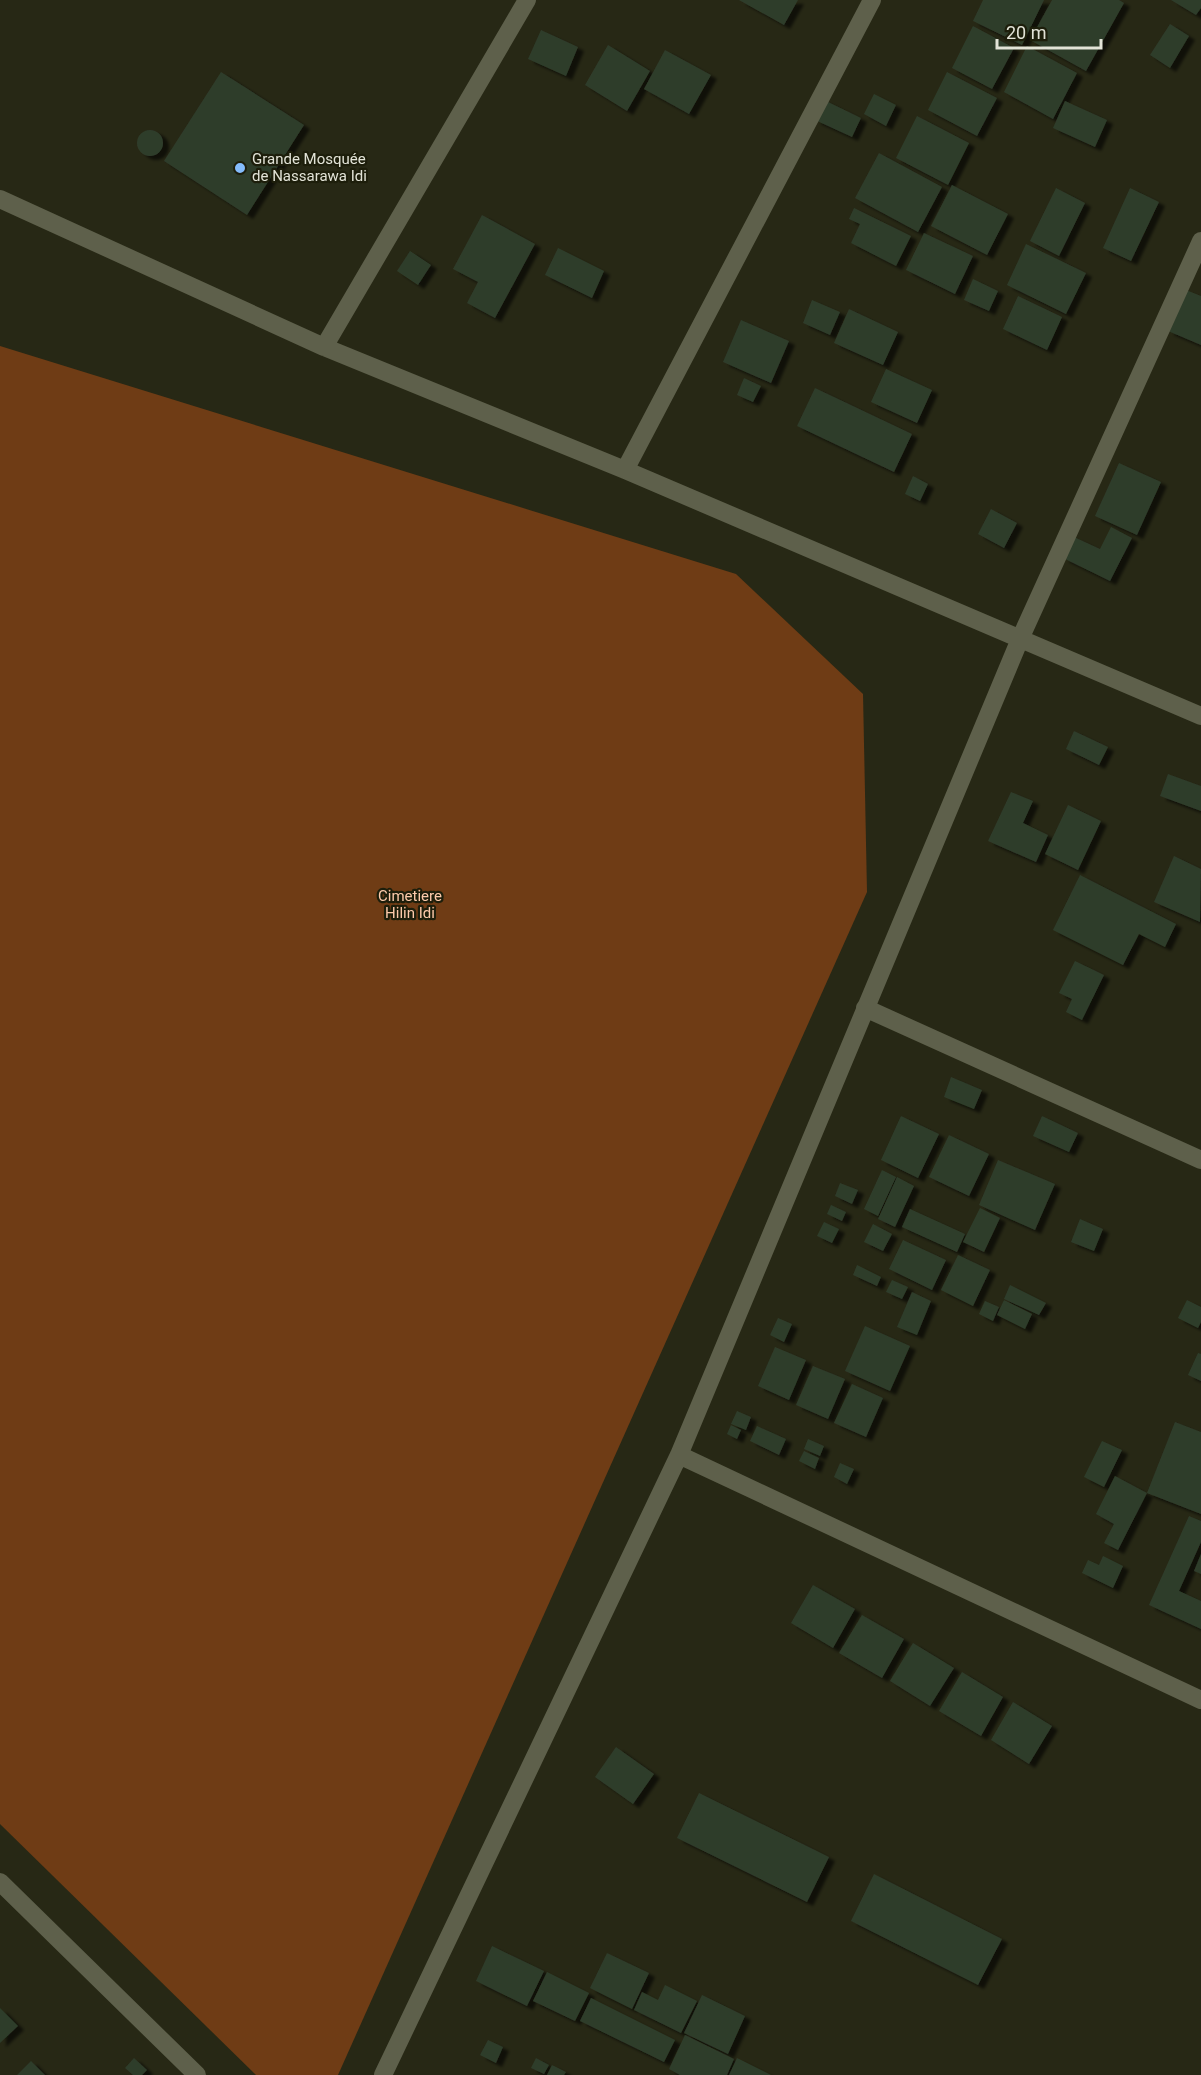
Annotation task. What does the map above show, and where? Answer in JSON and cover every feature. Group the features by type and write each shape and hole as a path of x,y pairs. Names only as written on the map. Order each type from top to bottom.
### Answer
{"street":[{"path":"324,347 527,0"},
{"path":"625,470 872,0"},
{"path":"0,199 324,347 625,470 1201,716"},
{"path":"383,2075 679,1455 1020,639 1201,241"},
{"path":"865,1008 1201,1160"},
{"path":"679,1455 1201,1700"},
{"path":"2,1888 197,2075"}],"green space":[{"name":"Cimetiere Hilin Idi","path":"0,346 736,574 863,694 867,892 338,2075 256,2075 0,1824"}],"building":[{"path":"739,0 798,0 784,25"},
{"path":"983,0 1044,0 1022,45 973,21"},
{"path":"1052,0 1119,0 1124,3 1086,71 1030,40"},
{"path":"1171,0 1201,0 1201,8 1196,15"},
{"path":"1170,24 1189,36 1170,68 1150,55"},
{"path":"973,26 1014,48 992,89 952,68"},
{"path":"541,30 578,47 566,76 528,59"},
{"path":"608,45 650,71 627,111 585,85"},
{"path":"1027,46 1077,73 1053,119 1004,92"},
{"path":"665,50 711,75 689,114 644,89"},
{"path":"221,72 304,125 247,215 164,161"},
{"path":"947,72 997,98 977,136 928,110"},
{"path":"874,94 896,105 886,126 864,114"},
{"path":"824,100 861,118 852,137 815,120"},
{"path":"1065,101 1107,120 1095,147 1053,128"},
{"path":"917,116 969,143 948,185 896,158"},
{"path":"150,130 159,134 163,143 159,152 150,156 141,152 137,143 141,134"},
{"path":"879,153 942,187 918,232 855,198"},
{"path":"952,185 1008,214 987,255 931,226"},
{"path":"1056,188 1085,203 1059,256 1030,241"},
{"path":"1130,188 1159,202 1131,261 1103,248"},
{"path":"854,208 911,236 896,266 851,243 860,224 849,219"},
{"path":"482,215 535,244 495,318 467,303 478,282 453,269"},
{"path":"924,233 973,256 955,294 906,270"},
{"path":"1026,244 1086,273 1066,314 1007,285"},
{"path":"558,248 604,271 592,298 545,275"},
{"path":"410,251 431,265 418,285 397,271"},
{"path":"973,279 998,291 989,311 964,300"},
{"path":"1186,290 1201,296 1201,345 1168,331"},
{"path":"1018,296 1062,317 1047,350 1003,329"},
{"path":"812,300 840,312 830,335 803,323"},
{"path":"849,309 898,332 883,365 834,343"},
{"path":"741,320 789,341 771,383 723,362"},
{"path":"886,369 932,390 917,423 871,402"},
{"path":"744,378 761,386 753,402 737,395"},
{"path":"815,388 912,434 894,472 797,426"},
{"path":"1119,463 1161,482 1137,535 1095,516"},
{"path":"913,476 928,484 920,501 905,494"},
{"path":"991,509 1017,523 1004,548 978,534"},
{"path":"1111,527 1132,538 1110,581 1063,558 1074,537 1100,549"},
{"path":"1074,731 1108,747 1099,765 1066,749"},
{"path":"1168,774 1201,786 1201,811 1160,796"},
{"path":"1011,792 1033,801 1023,823 1048,835 1036,862 988,841"},
{"path":"1068,805 1101,821 1078,870 1045,854"},
{"path":"1174,856 1201,869 1200,922 1154,902"},
{"path":"1080,875 1176,924 1165,947 1139,934 1123,965 1053,930"},
{"path":"1075,961 1104,975 1082,1020 1066,1012 1072,999 1059,993"},
{"path":"951,1077 982,1090 974,1109 944,1097"},
{"path":"901,1116 939,1134 918,1178 881,1160"},
{"path":"1042,1116 1078,1133 1069,1152 1033,1136"},
{"path":"949,1135 989,1154 969,1196 929,1177"},
{"path":"998,1160 1055,1184 1035,1230 979,1205"},
{"path":"882,1170 896,1177 878,1216 864,1209"},
{"path":"897,1177 914,1186 895,1227 878,1219"},
{"path":"840,1183 858,1190 852,1204 835,1196"},
{"path":"831,1205 846,1212 842,1221 827,1214"},
{"path":"980,1208 1000,1218 984,1252 963,1242"},
{"path":"910,1209 965,1234 957,1252 902,1227"},
{"path":"1080,1219 1103,1229 1094,1251 1071,1242"},
{"path":"824,1222 839,1229 832,1243 817,1236"},
{"path":"873,1224 892,1234 883,1251 864,1242"},
{"path":"903,1240 946,1260 932,1290 889,1269"},
{"path":"958,1255 990,1270 973,1306 941,1290"},
{"path":"857,1265 881,1277 877,1286 853,1275"},
{"path":"892,1280 908,1287 902,1299 886,1292"},
{"path":"1010,1285 1046,1303 1039,1315 1004,1299"},
{"path":"912,1292 931,1301 917,1335 897,1327"},
{"path":"1004,1300 1032,1314 1025,1329 997,1315"},
{"path":"1187,1300 1201,1307 1201,1322 1198,1328 1178,1318"},
{"path":"985,1301 999,1307 993,1321 979,1314"},
{"path":"778,1318 792,1324 784,1342 770,1335"},
{"path":"865,1326 910,1346 890,1391 845,1371"},
{"path":"775,1347 806,1360 789,1400 758,1386"},
{"path":"1198,1353 1201,1354 1201,1381 1188,1375"},
{"path":"813,1366 845,1379 828,1419 796,1405"},
{"path":"852,1384 883,1398 866,1437 834,1423"},
{"path":"737,1411 751,1417 746,1430 731,1424"},
{"path":"1175,1422 1201,1432 1201,1514 1147,1493"},
{"path":"731,1425 741,1430 737,1439 727,1434"},
{"path":"757,1426 786,1439 779,1455 750,1441"},
{"path":"808,1439 824,1446 820,1456 804,1449"},
{"path":"1102,1441 1122,1450 1104,1487 1084,1477"},
{"path":"804,1451 819,1458 815,1469 799,1461"},
{"path":"840,1463 854,1469 847,1484 834,1477"},
{"path":"1115,1476 1147,1493 1118,1550 1104,1543 1114,1524 1096,1514"},
{"path":"1189,1516 1201,1521 1201,1542 1179,1591 1201,1601 1201,1629 1149,1605"},
{"path":"1201,1554 1201,1574 1194,1571"},
{"path":"1103,1556 1123,1566 1113,1588 1082,1573 1088,1560 1099,1565"},
{"path":"813,1585 855,1609 833,1648 791,1623"},
{"path":"862,1615 904,1639 882,1678 839,1653"},
{"path":"913,1643 954,1668 930,1706 890,1681"},
{"path":"962,1672 1003,1697 981,1736 939,1711"},
{"path":"1013,1702 1052,1726 1029,1764 991,1740"},
{"path":"616,1747 654,1774 633,1804 595,1777"},
{"path":"699,1793 829,1857 807,1902 677,1838"},
{"path":"874,1874 1002,1939 978,1985 851,1921"},
{"path":"492,1946 544,1971 527,2006 476,1981"},
{"path":"607,1953 649,1973 632,2009 590,1988"},
{"path":"547,1972 589,1993 575,2021 533,2001"},
{"path":"665,1985 697,2001 681,2033 634,2010 642,1992 658,2000"},
{"path":"702,1995 745,2016 728,2054 684,2033"},
{"path":"591,1998 675,2040 664,2062 580,2021"},
{"path":"0,2008 18,2026 0,2043"},
{"path":"685,2035 734,2059 727,2075 680,2075 669,2069"},
{"path":"488,2040 503,2047 496,2063 480,2055"},
{"path":"134,2058 147,2070 142,2075 133,2075 125,2068"},
{"path":"536,2058 549,2065 544,2074 531,2068"},
{"path":"737,2058 771,2075 729,2075"},
{"path":"31,2061 45,2075 17,2075"},
{"path":"552,2065 566,2072 564,2075 547,2075"}],"place":[{"name":"Grande Mosquée de Nassarawa Idi","path":"240,168"}]}
